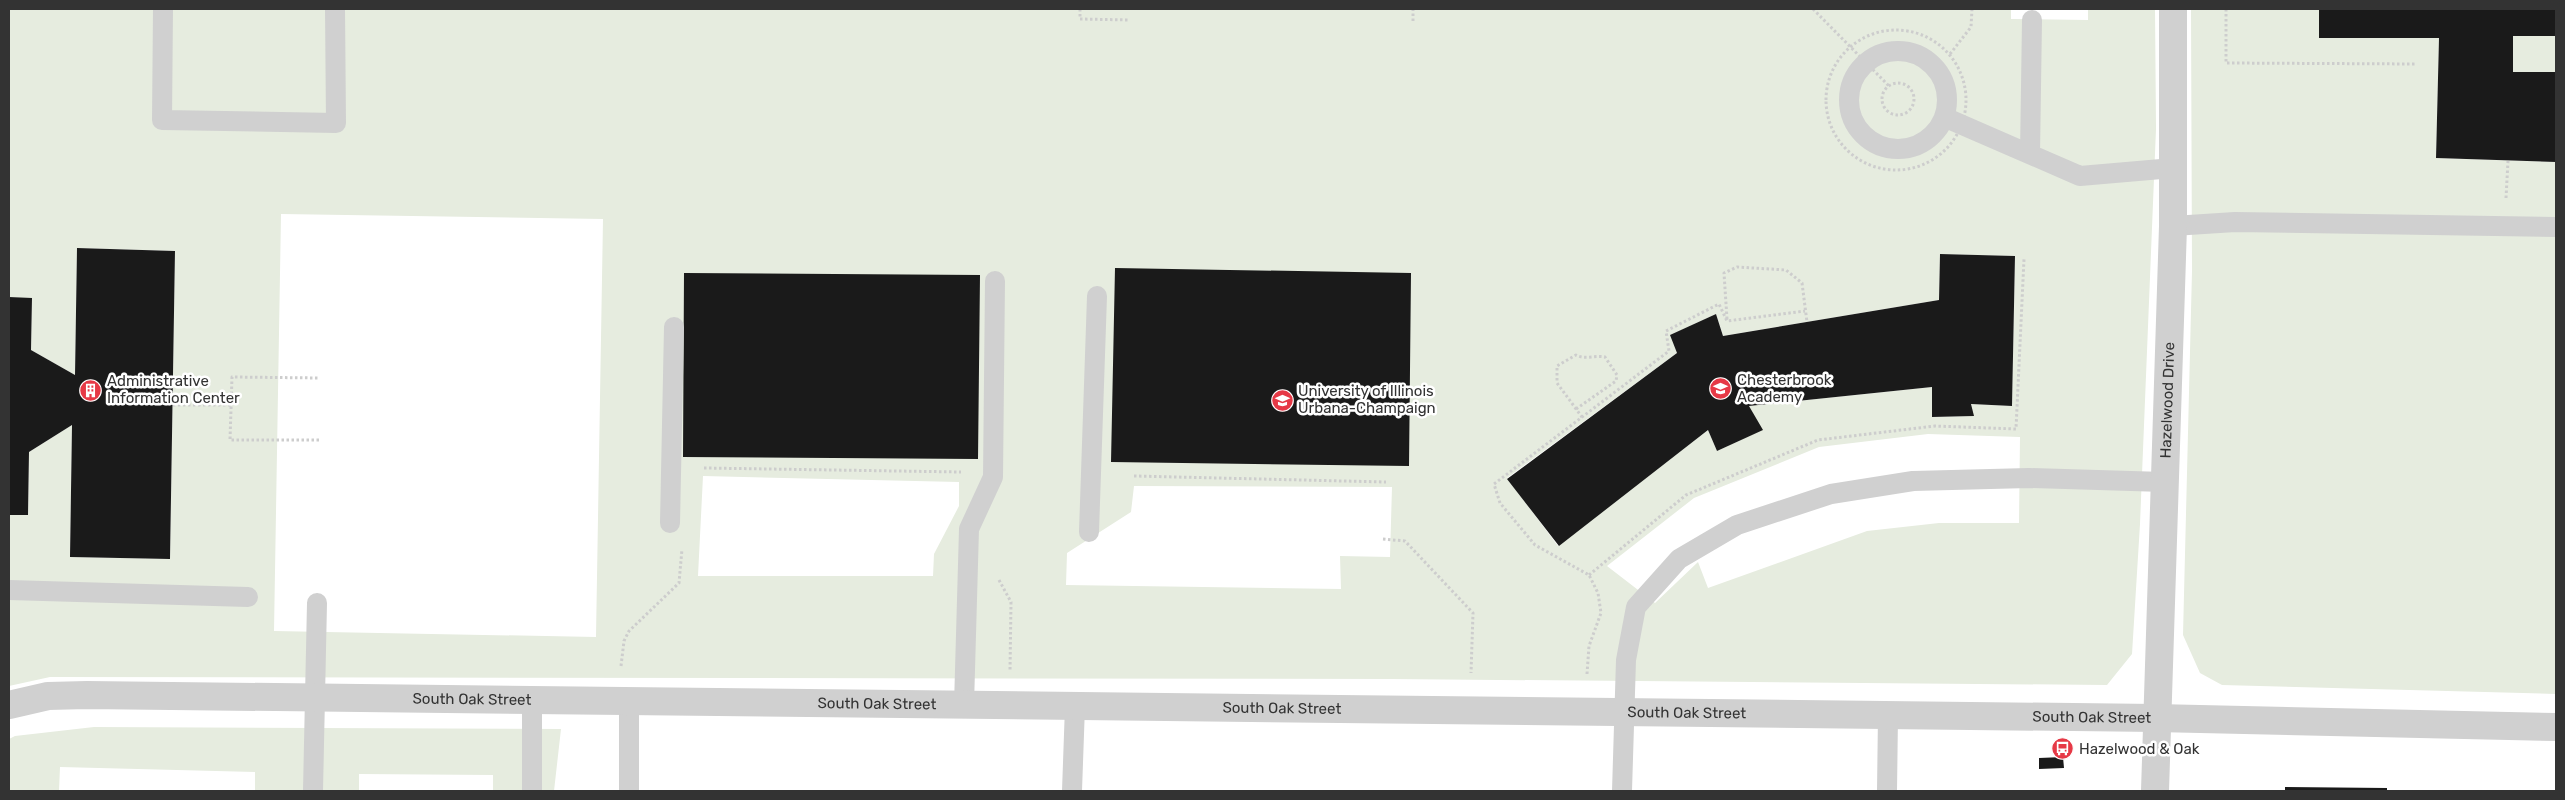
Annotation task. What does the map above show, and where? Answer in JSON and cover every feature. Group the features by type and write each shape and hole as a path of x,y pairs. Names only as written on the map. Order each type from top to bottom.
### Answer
{"street":[{"name":"Hazelwood Drive","path":"2155,791 2173,226 2173,9"},
{"name":"South Oak Street","path":"9,705 48,696 87,695 2156,718 2556,727"}],"lane":[{"path":"163,9 162,120 336,123 335,9"},
{"path":"2030,154 2032,20"},
{"path":"1894,51 1910,53 1925,59 1936,70 1945,84 1947,101 1953,121 1924,142 1908,148 1892,149 1876,144 1863,134 1854,121 1849,106 1850,90 1856,75 1866,63 1879,54 1894,51"},
{"path":"1953,121 2080,176 2173,168"},
{"path":"2173,226 2235,222 2556,227"},
{"path":"964,704 969,529 993,477 995,281"},
{"path":"1089,532 1097,296"},
{"path":"670,522 674,327"},
{"path":"1622,791 1626,660 1636,607 1679,559 1737,525 1831,494 1913,481 2029,478 2164,482"},
{"path":"9,590 248,597"},
{"path":"313,791 317,603"},
{"path":"532,700 532,791"},
{"path":"629,701 629,791"},
{"path":"1072,791 1075,706"},
{"path":"1886,791 1888,716"}],"path":[{"path":"1080,9 1080,19 1129,20"},
{"path":"1413,9 1413,22"},
{"path":"1813,9 1889,86"},
{"path":"1950,54 1971,26 1972,9"},
{"path":"2226,9 2226,63 2417,64"},
{"path":"1891,29 1905,30 1933,40 1950,54 1962,73 1967,94 1965,119 1953,121 1955,141 1937,158 1915,169 1891,171 1868,165 1847,152 1833,132 1826,108 1827,84 1836,63 1851,46 1869,35 1891,29"},
{"path":"1899,83 1912,91 1914,102 1906,114 1895,115 1883,106 1883,95 1889,86 1899,83"},
{"path":"2505,226 2508,161"},
{"path":"1589,575 1686,495 1818,440 1935,426 2016,429 2024,259"},
{"path":"1727,321 1724,273 1738,267 1786,270 1802,283 1807,322"},
{"path":"1587,674 1589,646 1601,613 1598,593 1589,575 1535,545 1500,503 1494,484 1670,352 1666,331 1719,304 1727,321"},
{"path":"1727,321 1805,311"},
{"path":"1576,409 1616,382 1617,375 1605,357 1596,355 1581,358 1576,355 1557,366 1557,383 1576,409 1582,417"},
{"path":"319,440 230,440 232,376 320,378"},
{"path":"173,405 232,405"},
{"path":"704,468 962,472"},
{"path":"1134,476 1386,482"},
{"path":"1383,539 1405,541 1472,614 1472,674"},
{"path":"621,666 624,641 629,631 679,583 682,542"},
{"path":"997,578 1011,602 1010,671"}],"shaded area":[{"path":"9,9 2011,9 2011,19 2088,20 2088,9 2155,9 2156,129 2140,524 2132,654 2107,685 1391,679 50,677 9,686 9,515 28,515 29,452 72,425 70,557 170,559 175,251 77,248 75,375 31,350 32,299 9,297","holes":["281,214 603,219 596,637 274,631","1940,254 2015,256 2012,406 1971,404 1973,416 1932,417 1932,387 1749,406 1762,430 1717,451 1708,430 1558,546 1507,478 1677,353 1671,335 1716,314 1723,336 1939,300","1928,434 2020,437 2019,523 1939,523 1867,531 1708,588 1698,562 1655,603 1607,566 1694,498 1819,447","703,476 959,482 959,506 934,554 933,576 698,576","1134,486 1392,487 1390,557 1340,556 1341,589 1066,585 1067,553 1131,512"]},
{"path":"2191,9 2319,9 2319,38 2439,38 2436,158 2556,162 2556,694 2222,685 2200,673 2183,635 2192,271"},
{"path":"2513,36 2556,36 2556,72 2513,72"},
{"path":"94,727 561,729 554,791 493,791 493,775 359,774 359,791 255,791 255,772 60,767 59,791 9,791 9,739 15,736"}],"building":[{"path":"2319,9 2556,9 2556,36 2513,36 2513,72 2556,72 2556,162 2436,158 2439,38 2319,38"},
{"name":"Administrative Information Center","path":"77,248 175,251 170,559 70,557 72,425 29,452 28,515 9,515 9,297 32,298 31,350 75,375"},
{"path":"1940,254 2015,256 2012,406 1971,404 1974,416 1932,417 1932,387 1749,406 1763,430 1717,451 1708,430 1559,546 1507,479 1677,353 1670,335 1716,314 1723,336 1939,300"},
{"path":"1115,268 1411,273 1409,466 1111,462"},
{"path":"684,273 980,275 978,459 683,457"},
{"path":"2063,757 2064,768 2039,769 2039,758"},
{"path":"2285,787 2387,788 2387,791 2285,791"}],"place":[{"name":"Chesterbrook Academy","path":"1721,389"},
{"name":"Administrative Information Center","path":"91,390"},
{"name":"University of Illinois Urbana-Champaign","path":"1282,400"},
{"name":"Hazelwood & Oak","path":"2063,749"}]}
